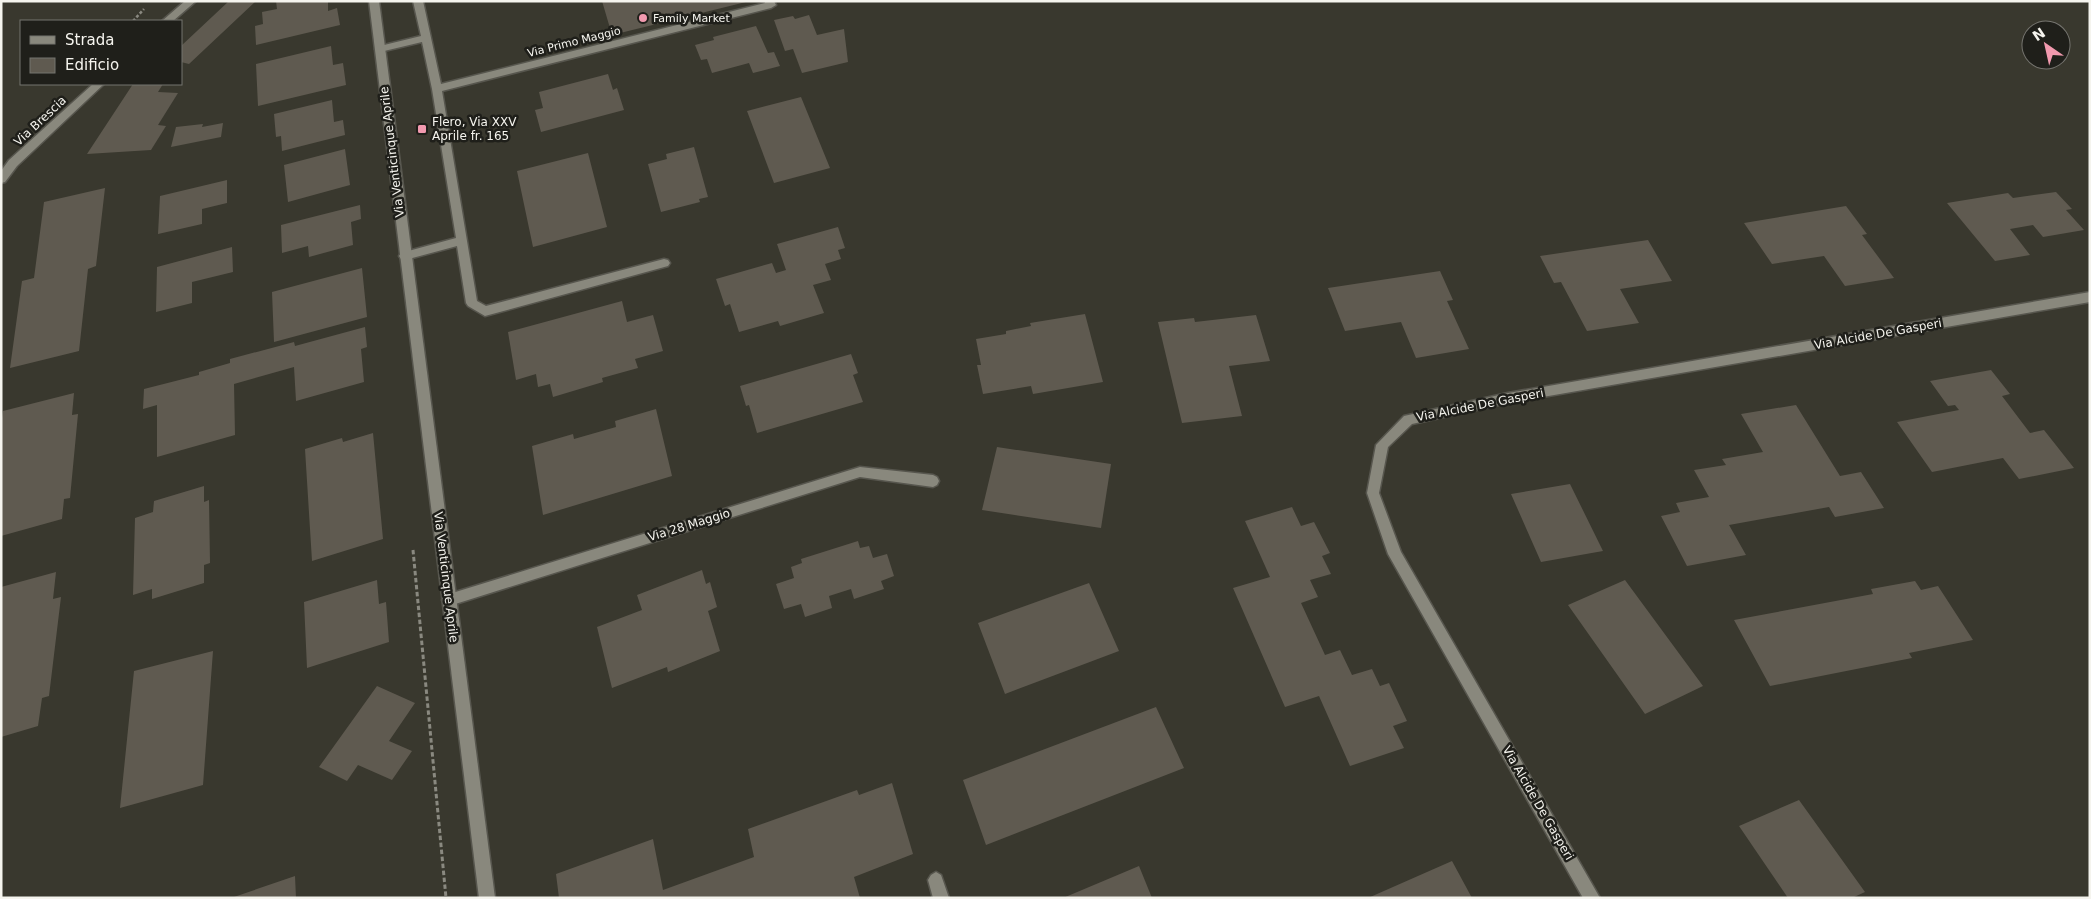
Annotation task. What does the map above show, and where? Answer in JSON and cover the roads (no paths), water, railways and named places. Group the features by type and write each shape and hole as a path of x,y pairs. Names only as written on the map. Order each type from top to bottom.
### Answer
{"street":[{"path":"167,20 180,1"},
{"path":"167,20 191,1"},
{"name":"Via Venticinque Aprile","path":"374,1 487,898"},
{"path":"418,1 437,89 472,303 485,311 664,263"},
{"name":"Via Primo Maggio","path":"437,89 771,5 769,1"},
{"path":"380,49 427,38"},
{"name":"Via Brescia","path":"1,179 14,163 98,85"},
{"path":"405,256 461,241"},
{"name":"Via Alcide De Gasperi","path":"1592,898 1395,554 1373,493 1382,445 1408,420 1508,398 2090,297"},
{"name":"Via 28 Maggio","path":"449,600 860,472 933,481"},
{"path":"936,880 941,898"}],"place":[{"name":"Family Market","path":"643,18"},
{"name":"Flero, Via XXV Aprile fr. 165","path":"422,129"}]}
